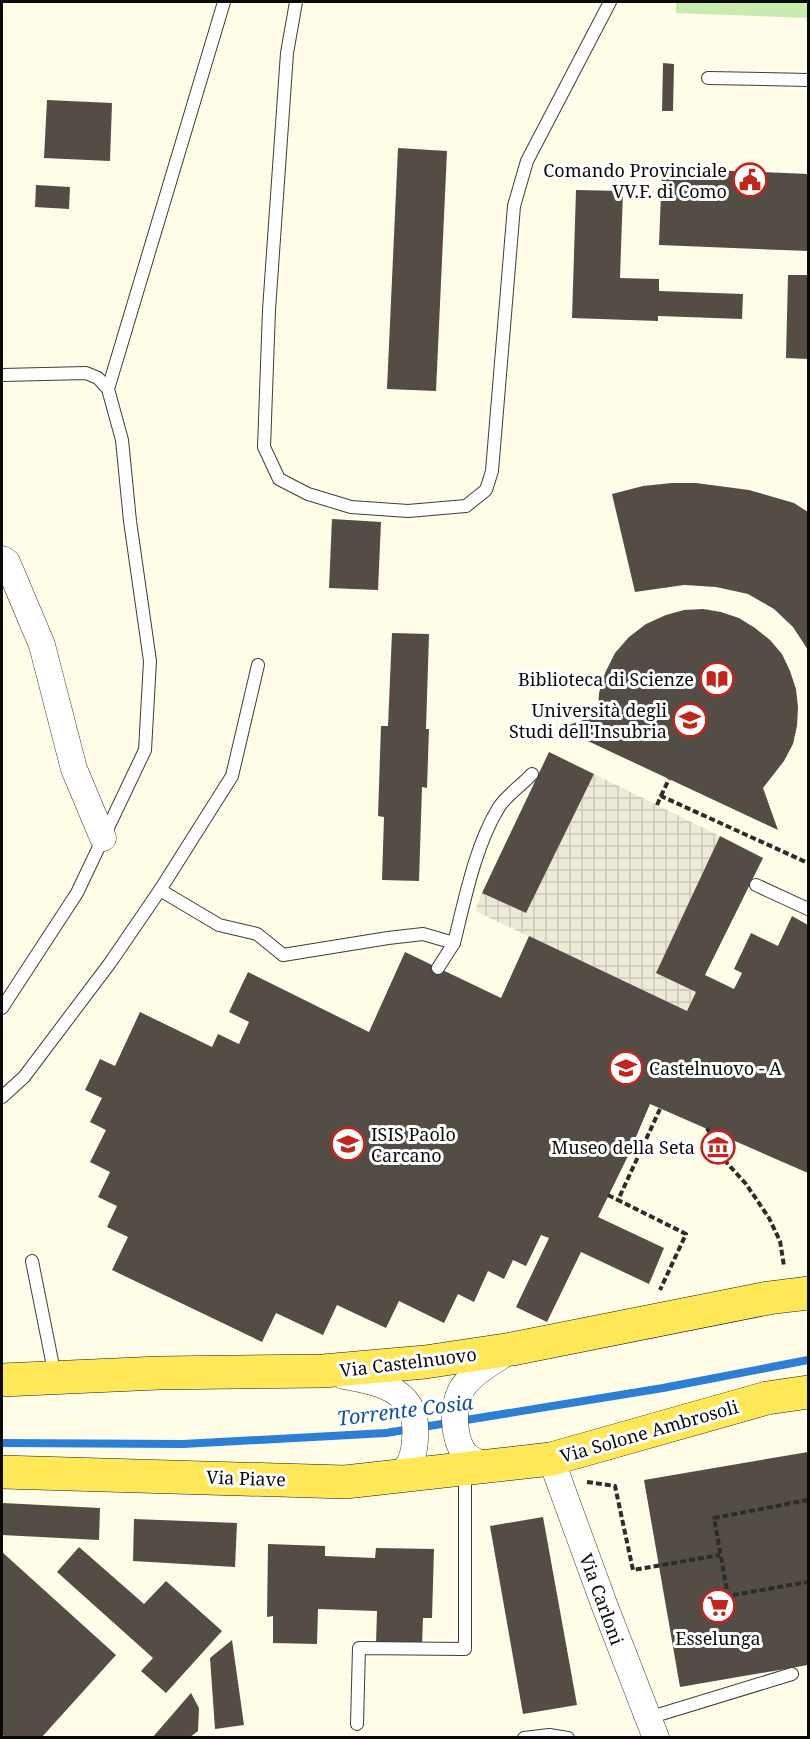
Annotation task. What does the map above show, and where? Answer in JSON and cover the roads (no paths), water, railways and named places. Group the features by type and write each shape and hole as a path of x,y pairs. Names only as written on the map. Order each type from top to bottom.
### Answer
{"main road":[{"name":"Via Castelnuovo","path":"2,1380 159,1372 323,1371 425,1362 512,1349 768,1298 808,1293"},
{"name":"Via Solone Ambrosoli","path":"472,1461 554,1469 767,1398 808,1392"},
{"name":"Via Piave","path":"2,1472 345,1482 398,1477 472,1461"}],"street":[{"path":"2,559 7,562 42,645 74,769 103,838"},
{"path":"472,1461 457,1428 456,1405 462,1389 473,1377 512,1349"},
{"path":"323,1371 374,1382 399,1394 408,1402 416,1424 415,1448 407,1469 398,1477"},
{"name":"Via Carloni","path":"554,1469 652,1728"}],"lane":[{"path":"108,389 224,2"},
{"path":"296,2 286,53 269,310 264,447 279,478 308,494 351,507 408,511 466,506 486,490 492,471 514,206 527,161 610,2"},
{"path":"708,78 808,80"},
{"path":"2,375 86,373 98,378 108,389 122,440 130,521 150,661 145,750 77,893 2,1008"},
{"path":"2,1097 24,1077 110,963 160,890 232,776 258,665"},
{"path":"438,968 454,943 469,886 488,829 501,805 532,774"},
{"path":"756,885 808,909"},
{"path":"160,890 219,925 257,934 283,955 423,934 454,943"},
{"path":"32,1261 55,1377"},
{"path":"357,1724 359,1648 465,1649 472,1461"},
{"path":"652,1728 792,1674"},
{"path":"524,1737 549,1735 568,1737"}],"waterway":[{"name":"Torrente Cosia","path":"2,1443 183,1444 386,1433 663,1388 808,1360"}],"place":[{"name":"Comando Provinciale VV.F. di Como","path":"750,180"},
{"name":"Biblioteca di Scienze","path":"717,679"},
{"name":"Università degli Studi dell'Insubria","path":"690,720"},
{"name":"Castelnuovo - A","path":"626,1068"},
{"name":"ISIS Paolo Carcano","path":"348,1144"},
{"name":"Museo della Seta","path":"718,1147"},
{"name":"Esselunga","path":"718,1606"}]}
